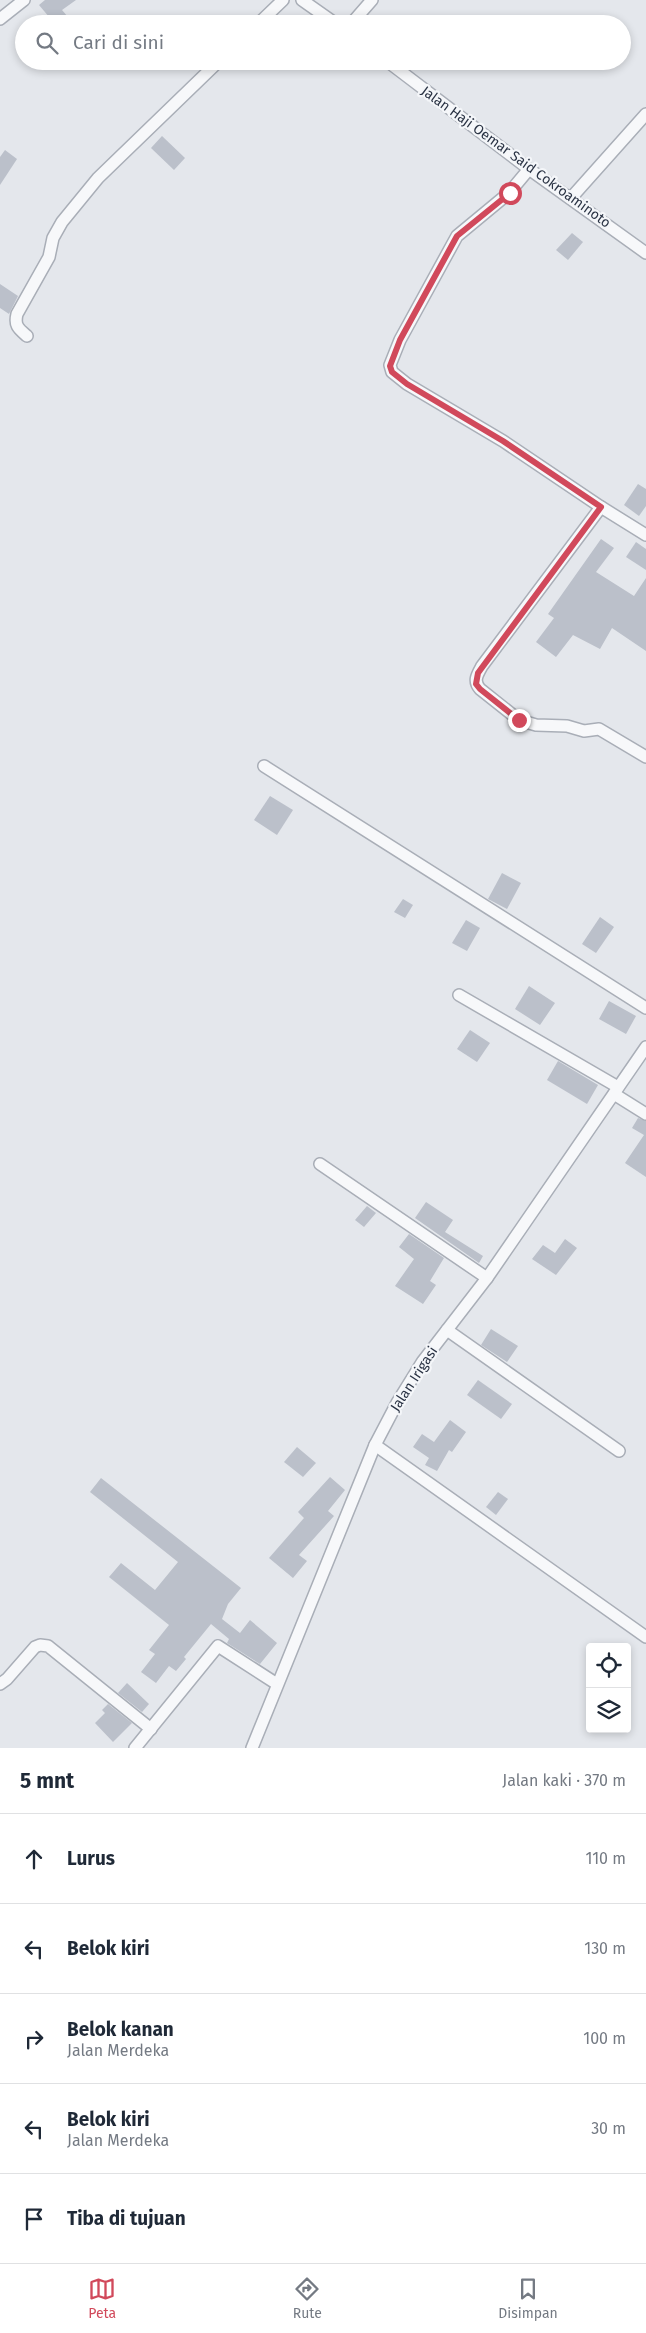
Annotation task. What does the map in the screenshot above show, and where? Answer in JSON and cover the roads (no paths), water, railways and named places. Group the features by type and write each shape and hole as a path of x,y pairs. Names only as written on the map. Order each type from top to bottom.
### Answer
{"street":[{"path":"0,19 24,0"},
{"path":"267,15 283,0"},
{"path":"302,0 323,15"},
{"path":"359,15 372,0"},
{"path":"27,336 18,329 15,322 17,314 49,257 53,238 62,222 98,178 210,70"},
{"name":"Jalan Haji Oemar Said Cokroaminoto","path":"399,70 529,169 646,253"},
{"path":"571,198 646,114"},
{"path":"529,169 510,193 457,236 400,340 390,366 392,372 407,384 503,441 646,536"},
{"path":"601,507 482,666 476,684 519,720 536,725 567,726 584,731 602,730 646,757"},
{"path":"264,766 646,1008"},
{"path":"459,995 616,1091 646,1114"},
{"name":"Jalan Irigasi","path":"252,1748 375,1444 397,1403 423,1361 487,1278 646,1047"},
{"path":"320,1164 487,1278"},
{"path":"447,1330 619,1451"},
{"path":"375,1444 646,1637"},
{"path":"0,1684 7,1679 34,1647 48,1646 151,1729"},
{"path":"136,1748 218,1646 277,1684"}]}
